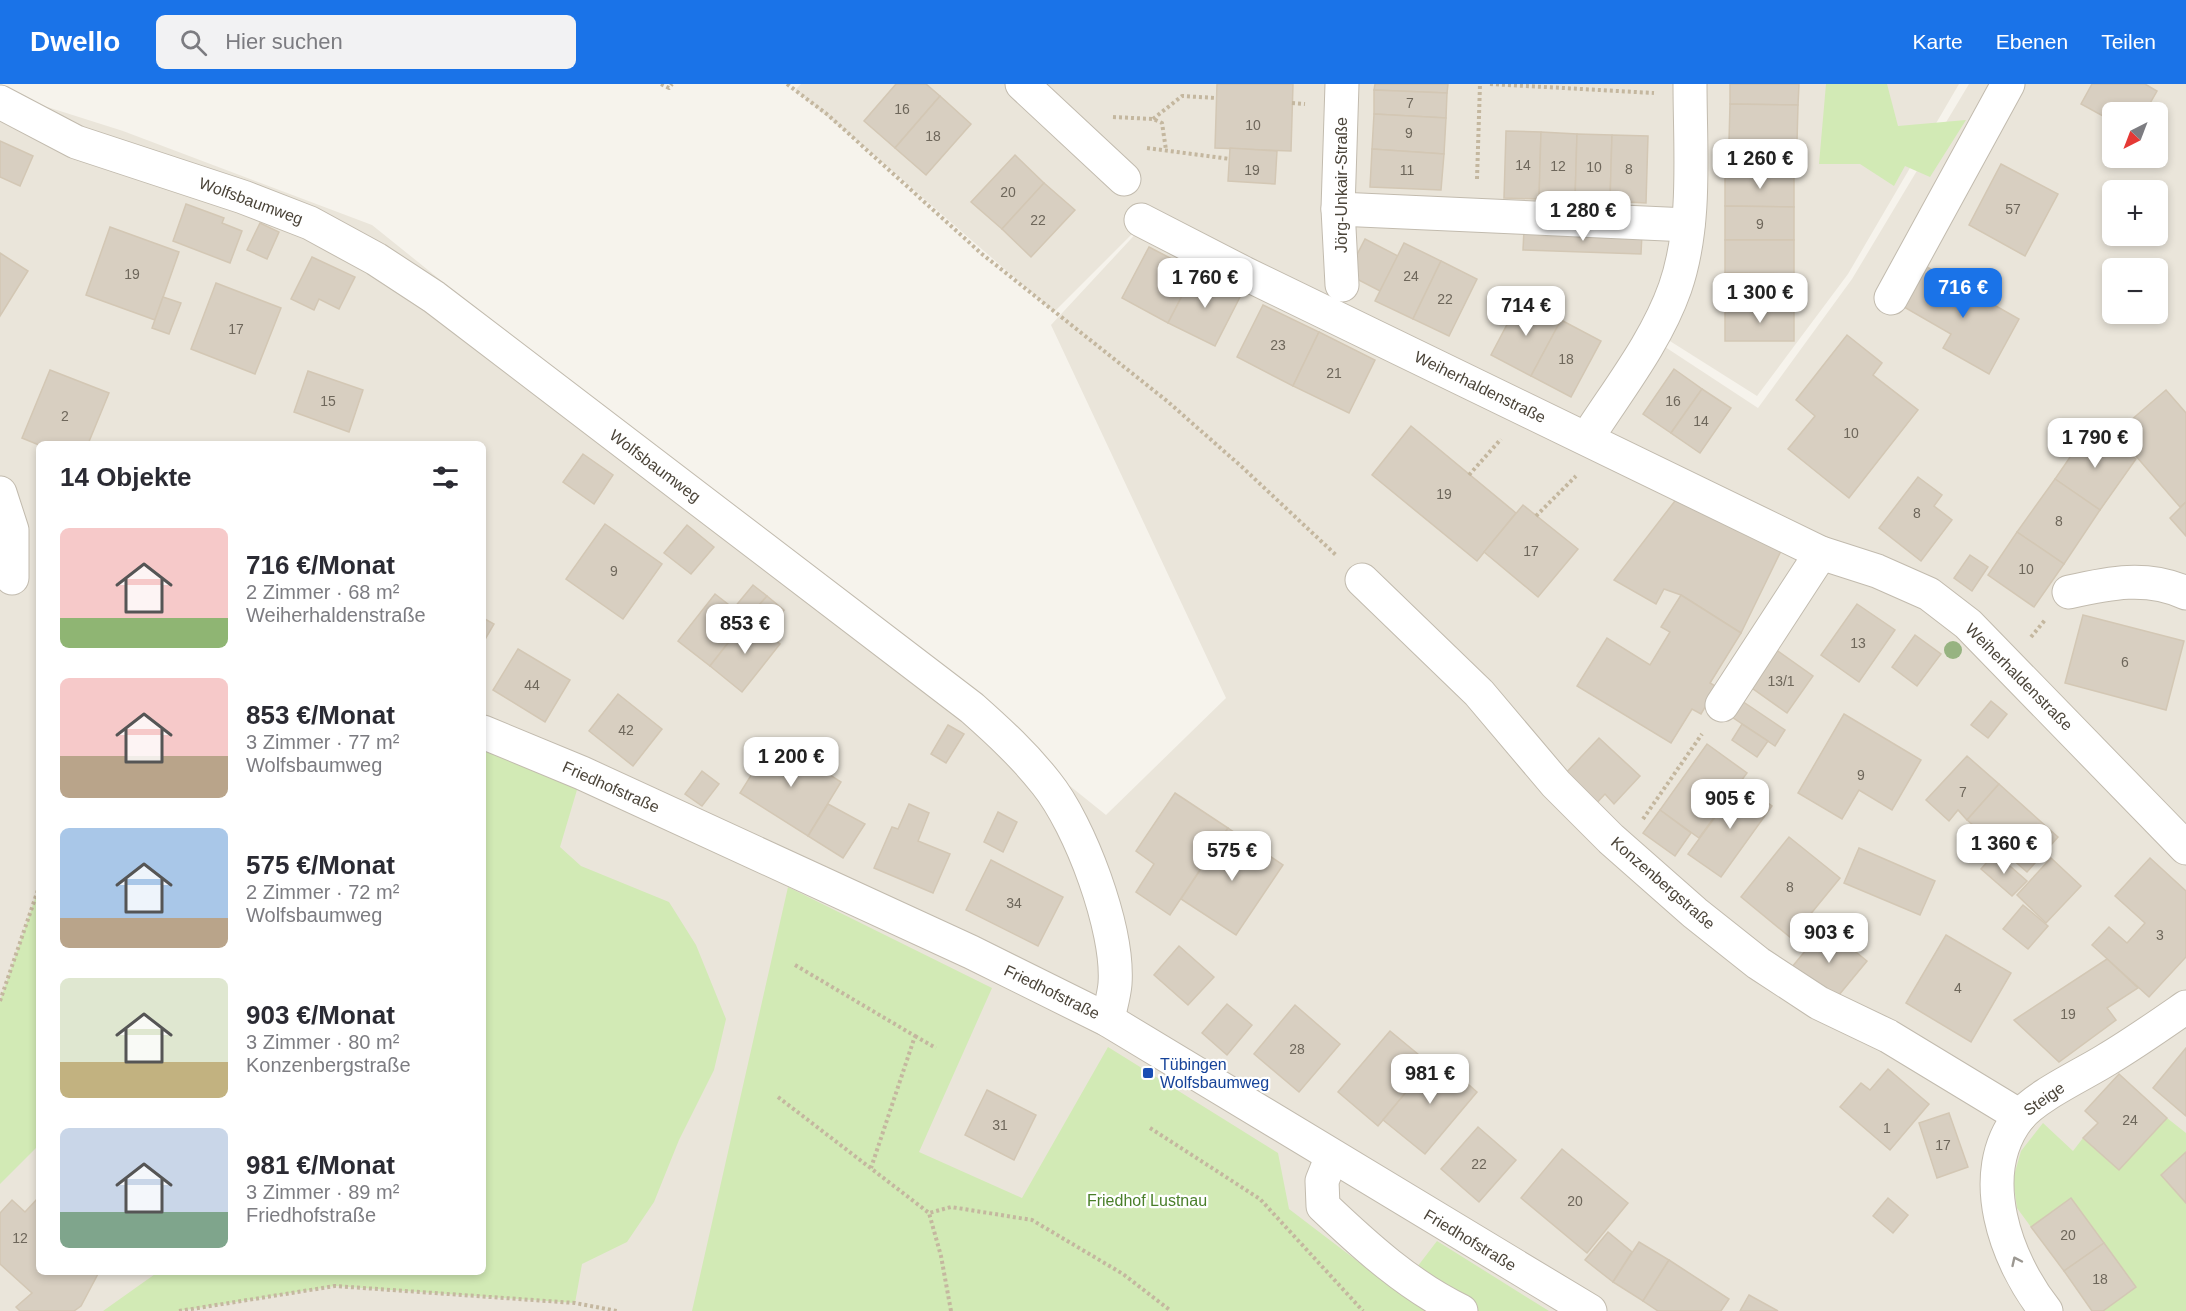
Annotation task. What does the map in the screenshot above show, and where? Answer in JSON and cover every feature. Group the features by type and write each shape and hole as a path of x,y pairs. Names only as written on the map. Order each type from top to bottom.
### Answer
{"street":[{"path":"1022,84 1124,179"},
{"name":"Jörg-Unkair-Straße","path":"1342,84 1338,209 1342,285"},
{"path":"1587,438 1654,331 1674,289 1688,225 1690,84"},
{"path":"1891,298 2008,84"},
{"name":"Wolfsbaumweg","path":"0,102 76,141 275,208 310,223 376,259 434,297 972,708 1018,749 1048,785 1084,851 1098,886 1111,945 1116,983 1108,1020"},
{"path":"1338,209 1688,225"},
{"name":"Weiherhaldenstraße","path":"1141,220 1821,553 1876,571 1929,594 1968,624 2186,848"},
{"path":"0,492 12,530 17,579"},
{"path":"1722,705 1821,553"},
{"name":"Konzenbergstraße","path":"1362,580 1479,693 1556,784 1595,823 1695,913 1758,963 1819,1002 1888,1036 2020,1116"},
{"path":"2069,592 2109,583 2152,581 2186,593"},
{"name":"Friedhofstraße","path":"486,733 636,798 971,952 1108,1020 1590,1311"},
{"name":"Steige","path":"2046,1311 2034,1296 2013,1254 1996,1193 2002,1151 2020,1116 2052,1092 2108,1060 2186,1008"},
{"path":"1332,1156 1322,1181 1323,1206 1407,1279 1461,1311"}],"path":[{"path":"661,84 669,88 672,84"},
{"path":"787,84 836,122 982,254 1167,401 1242,467 1362,580"},
{"path":"1476,215 1480,84"},
{"path":"1490,84 1657,94"},
{"path":"1153,119 1182,96 1216,98"},
{"path":"1140,148 1230,159"},
{"path":"1469,475 1495,446"},
{"path":"1536,516 1573,479"},
{"path":"2007,664 2069,592"},
{"path":"1651,808 1722,705"},
{"path":"0,1001 36,896"},
{"path":"795,965 936,1048"},
{"path":"871,1168 915,1036"},
{"path":"778,1096 929,1213 941,1256 951,1311"},
{"path":"1150,1128 1260,1199 1363,1311"},
{"path":"929,1213 951,1207 1032,1220 1123,1274 1171,1311"},
{"path":"179,1311 335,1286 575,1303 617,1311"}],"shaded area":[{"path":"801,84 1959,84 1848,274 1757,396 1654,331 1587,438 1144,222 1054,312 867,149 795,90"},
{"path":"1969,84 2186,84 2186,1311 0,1311 0,92 123,131 372,225 1106,815 1226,698 1051,325 1142,227 1590,447 1656,341 1758,408 1852,279"}],"green space":[{"path":"1826,84 1887,84 1898,126 1966,120 1930,177 1905,166 1894,186 1860,164 1819,164"},
{"path":"486,733 582,773 560,847 581,866 669,902 696,945 726,1019 714,1070 679,1140 654,1202 627,1242 582,1264 575,1303 335,1286 179,1311 103,1311 154,1275 486,1275"},
{"name":"Friedhof Lustnau","path":"788,887 992,988 919,1152 1022,1198 1108,1047 1278,1153 1289,1209 1398,1292 1437,1241 1549,1311 692,1311"},
{"path":"36,896 36,1148 0,1184 0,1001"},
{"path":"2167,1118 2186,1133 2186,1152 2161,1175 2186,1203 2186,1311 2103,1311 2136,1287 2031,1227 2017,1208 2013,1179 2021,1151 2043,1123 2073,1151 2083,1138 2119,1170"}],"building":[{"path":"896,84 926,84 940,96 895,148 864,121"},
{"path":"1217,84 1293,84 1291,151 1215,148"},
{"path":"1375,84 1448,84 1447,93 1374,90"},
{"path":"1730,84 1799,84 1798,105 1730,104"},
{"path":"2092,84 2145,84 2157,91 2151,102 2102,102 2102,116 2081,104"},
{"path":"1374,90 1447,93 1446,118 1374,114"},
{"path":"940,96 971,124 926,175 895,148"},
{"path":"1730,104 1798,105 1797,142 1729,141"},
{"path":"1374,114 1446,118 1444,154 1372,149"},
{"path":"1506,131 1541,132 1539,199 1504,198"},
{"path":"1541,132 1577,134 1575,200 1539,199"},
{"path":"1577,134 1612,135 1610,201 1575,200"},
{"path":"1612,135 1648,136 1646,203 1610,201"},
{"path":"0,141 33,156 20,186 0,177"},
{"path":"1230,148 1277,151 1275,184 1228,181"},
{"path":"1372,149 1444,154 1441,190 1370,187"},
{"path":"1015,155 1044,183 1002,229 971,202"},
{"path":"2001,164 2058,194 2025,256 1969,225"},
{"path":"1725,173 1794,173 1794,207 1725,206"},
{"path":"1044,183 1075,210 1031,257 1002,229"},
{"path":"186,204 224,218 222,223 242,231 230,263 173,241"},
{"path":"1725,206 1794,207 1794,240 1725,240"},
{"path":"260,223 279,232 267,259 247,250"},
{"path":"110,227 179,252 155,320 86,295"},
{"path":"1524,230 1642,233 1641,254 1523,250"},
{"path":"1365,239 1398,256 1380,291 1347,274"},
{"path":"1725,240 1794,240 1794,274 1725,273"},
{"path":"1404,243 1441,261 1413,319 1375,301"},
{"path":"1149,247 1195,271 1168,323 1122,298"},
{"path":"0,253 28,271 0,316"},
{"path":"312,257 355,277 339,309 319,299 314,310 291,299"},
{"path":"1441,261 1477,279 1449,336 1413,319"},
{"path":"1927,267 2019,319 1989,374 1943,348 1951,334 1904,307"},
{"path":"1195,271 1241,295 1215,346 1168,323"},
{"path":"1725,273 1794,274 1794,307 1725,307"},
{"path":"216,283 281,308 255,374 191,349"},
{"path":"163,297 181,303 169,334 152,328"},
{"path":"1521,298 1561,320 1531,376 1491,355"},
{"path":"1263,305 1319,332 1293,386 1237,357"},
{"path":"1725,307 1794,307 1794,341 1725,341"},
{"path":"1561,320 1601,341 1571,397 1531,376"},
{"path":"1319,332 1375,360 1349,413 1293,386"},
{"path":"1847,335 1882,363 1873,375 1918,410 1849,498 1788,449 1815,416 1796,400"},
{"path":"1674,369 1702,389 1671,433 1643,414"},
{"path":"50,370 109,393 89,441 36,441 36,444 22,438"},
{"path":"308,371 363,390 349,432 294,412"},
{"path":"1702,389 1731,408 1700,453 1671,433"},
{"path":"2166,390 2186,413 2186,502 2180,507 2116,433"},
{"path":"1411,426 1516,513 1477,561 1372,475"},
{"path":"2090,428 2136,459 2100,510 2055,479"},
{"path":"583,454 613,475 594,504 563,482"},
{"path":"1918,477 1942,495 1934,506 1952,520 1921,561 1879,528"},
{"path":"2055,479 2100,510 2064,564 2017,532"},
{"path":"1678,497 1781,551 1741,633 1681,595 1664,589 1656,604 1614,580"},
{"path":"2186,502 2186,536 2170,518"},
{"path":"1523,505 1578,549 1538,597 1484,552"},
{"path":"605,524 662,564 623,619 566,579"},
{"path":"687,525 714,547 691,574 664,553"},
{"path":"2017,532 2064,564 2034,607 1988,575"},
{"path":"1970,555 1988,567 1972,591 1954,578"},
{"path":"753,585 767,596 747,619 734,608"},
{"path":"715,594 747,619 710,666 678,641"},
{"path":"1681,595 1741,633 1710,683 1717,687 1701,714 1692,709 1671,743 1577,686 1607,638 1650,665 1670,632 1661,627"},
{"path":"767,596 784,610 765,632 747,619"},
{"path":"1857,604 1895,630 1859,682 1821,655"},
{"path":"2083,615 2184,641 2166,710 2065,683"},
{"path":"747,619 780,644 742,692 710,666"},
{"path":"486,620 494,624 486,638"},
{"path":"1915,635 1941,654 1917,686 1892,667"},
{"path":"518,649 570,680 545,722 493,690"},
{"path":"1775,649 1813,676 1787,713 1749,686"},
{"path":"618,694 662,729 633,766 589,731"},
{"path":"1739,699 1785,730 1775,746 1729,715"},
{"path":"1991,701 2007,714 1988,738 1971,725"},
{"path":"1844,714 1921,760 1892,810 1859,790 1842,819 1798,793"},
{"path":"1742,724 1768,741 1757,757 1732,740"},
{"path":"948,725 964,734 946,763 931,754"},
{"path":"1599,738 1640,776 1614,804 1605,794 1593,807 1562,777"},
{"path":"774,739 841,782 808,836 740,793"},
{"path":"1707,744 1747,773 1699,838 1660,810"},
{"path":"1967,756 1999,784 1967,820 1958,810 1949,821 1926,800"},
{"path":"702,771 719,784 702,806 685,794"},
{"path":"1740,783 1772,806 1721,877 1688,854"},
{"path":"1999,784 2058,837 2027,872 1996,845 1985,857 1969,843 1980,831 1967,820"},
{"path":"1175,793 1228,828 1170,915 1136,892 1154,864 1136,851"},
{"path":"828,804 865,824 843,858 808,836"},
{"path":"909,804 929,813 918,841 950,854 933,893 874,868 892,827 898,829"},
{"path":"1660,810 1691,833 1675,856 1643,833"},
{"path":"998,812 1017,822 1003,852 984,842"},
{"path":"1228,828 1283,865 1236,935 1181,899"},
{"path":"1789,837 1840,878 1791,938 1741,897"},
{"path":"1859,848 1935,881 1920,915 1844,883"},
{"path":"1995,853 2027,881 2012,896 1981,869"},
{"path":"2051,858 2081,886 2046,923 2017,895"},
{"path":"2150,858 2186,891 2186,957 2149,997 2092,945 2109,927 2127,943 2145,923 2115,896"},
{"path":"991,860 1063,897 1038,946 966,910"},
{"path":"2023,905 2048,926 2028,949 2003,929"},
{"path":"1825,927 1867,961 1834,1001 1792,967"},
{"path":"1946,935 2011,973 1971,1042 1906,1003"},
{"path":"1179,946 1214,977 1188,1005 1154,975"},
{"path":"2107,959 2138,988 2107,1008 2116,1020 2059,1062 2014,1020"},
{"path":"1227,1004 1252,1025 1227,1055 1202,1033"},
{"path":"1295,1005 1340,1044 1299,1092 1254,1054"},
{"path":"1390,1031 1430,1064 1378,1126 1338,1092"},
{"path":"2186,1048 2186,1116 2153,1088"},
{"path":"1436,1056 1477,1092 1425,1154 1383,1120"},
{"path":"1888,1069 1929,1104 1890,1150 1840,1107 1861,1083 1870,1090"},
{"path":"2119,1074 2167,1118 2119,1170 2083,1138 2098,1123 2085,1111"},
{"path":"987,1090 1036,1115 1014,1160 965,1135"},
{"path":"1949,1113 1968,1167 1937,1178 1919,1123"},
{"path":"1478,1127 1516,1160 1479,1202 1441,1169"},
{"path":"1562,1149 1628,1203 1587,1253 1521,1198"},
{"path":"2186,1152 2186,1203 2161,1175"},
{"path":"1888,1198 1908,1215 1893,1233 1873,1216"},
{"path":"2071,1198 2104,1243 2064,1271 2031,1227"},
{"path":"12,1200 25,1212 36,1200 36,1275 97,1275 81,1306 74,1311 20,1311 16,1307 32,1293 0,1264 0,1213"},
{"path":"1608,1232 1632,1252 1613,1282 1585,1260"},
{"path":"1639,1242 1669,1260 1643,1301 1613,1282"},
{"path":"2104,1243 2136,1287 2103,1311 2092,1311 2064,1271"},
{"path":"1669,1260 1729,1299 1721,1311 1658,1311 1643,1301"},
{"path":"1749,1295 1778,1311 1740,1311"}],"place":[{"name":"Tübingen Wolfsbaumweg","path":"1148,1073"}]}
